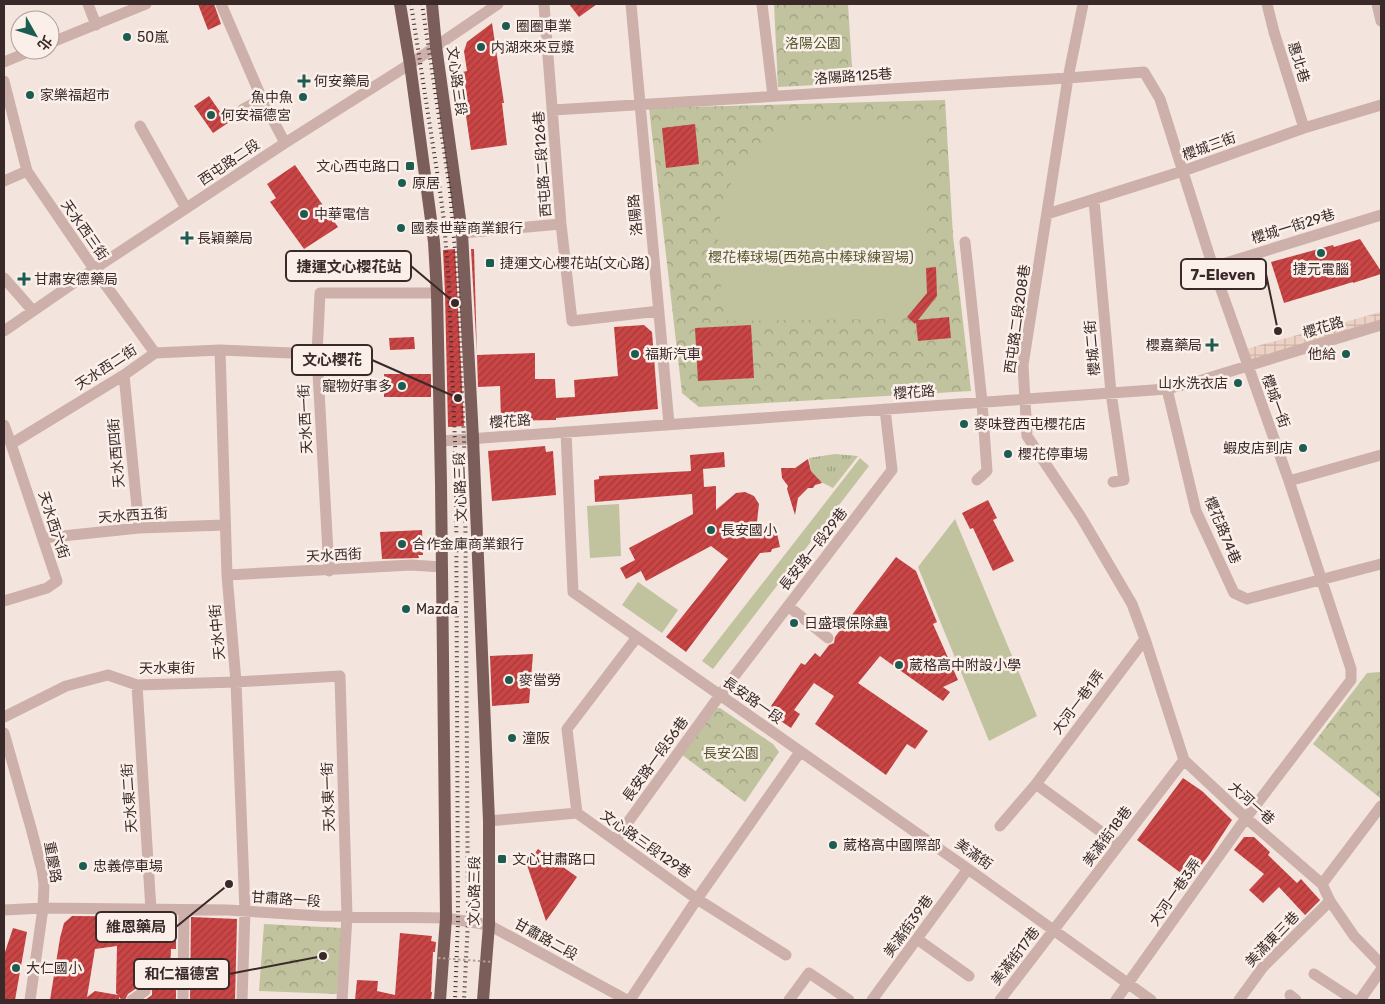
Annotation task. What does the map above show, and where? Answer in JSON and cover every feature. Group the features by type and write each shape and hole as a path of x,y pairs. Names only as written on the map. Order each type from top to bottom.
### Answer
{"main road":[{"name":"文心路三段","path":"400,4 434,242 437,293 441,441 446,918 440,1000"},
{"name":"文心路三段","path":"432,4 462,233 473,438 489,821 489,925 483,1000"}],"street":[{"path":"88,4 96,25"},
{"path":"60,39 146,4"},
{"path":"221,4 262,99 284,143"},
{"name":"西屯路二段","path":"4,331 284,143 410,64 498,4"},
{"name":"西屯路二段126巷","path":"544,4 561,224 572,321 659,311"},
{"name":"洛陽路","path":"631,4 669,424"},
{"path":"762,4 773,96"},
{"name":"西屯路二段208巷","path":"1083,4 1068,78 1023,365 1026,436 1080,517 1132,604 1145,639"},
{"name":"惠北巷","path":"1268,4 1274,32 1304,128"},
{"path":"1377,4 1381,21"},
{"name":"櫻城一街","path":"1068,78 1144,72 1160,99 1212,266 1290,481 1351,669 1352,680 1246,818"},
{"name":"洛陽路125巷","path":"552,110 1068,78"},
{"name":"天水西三街","path":"4,81 27,171 94,269 155,353"},
{"path":"243,108 262,99"},
{"name":"櫻城三街","path":"1047,214 1183,171 1304,128 1381,105"},
{"path":"140,126 186,208"},
{"path":"4,181 27,171"},
{"name":"櫻城二街","path":"1094,200 1111,393 1124,480 1112,482"},
{"name":"櫻城一街29巷","path":"1212,266 1381,215"},
{"path":"462,233 561,224"},
{"path":"964,242 982,402 986,471 976,480"},
{"path":"4,278 33,311"},
{"name":"天水西一街","path":"329,571 317,354 320,293 437,293"},
{"name":"櫻花路","path":"441,441 1167,388 1202,380 1381,325"},
{"name":"天水西二街","path":"11,444 124,375 155,353 220,350 317,354"},
{"name":"天水中街","path":"220,350 224,525 236,682 245,911 242,1000"},
{"name":"天水西四街","path":"124,375 139,528"},
{"name":"櫻花路74巷","path":"1167,388 1196,511 1234,593 1247,599 1381,564"},
{"name":"長安路一段29巷","path":"720,695 892,470 885,409"},
{"name":"天水西六街","path":"4,425 57,581 47,588 4,601"},
{"name":"長安路一段","path":"566,432 573,592 800,752"},
{"path":"1290,481 1381,455"},
{"name":"天水西五街","path":"43,538 139,528 224,525"},
{"name":"天水西街","path":"227,575 329,571 411,565 442,567"},
{"path":"788,606 828,638"},
{"path":"489,821 576,813 567,729 638,637"},
{"name":"大河一巷","path":"1145,639 1184,760 1246,818 1322,884 1330,901 1354,936 1381,964"},
{"name":"大河一巷1弄","path":"1000,826 1036,784 1145,639"},
{"name":"天水東街","path":"4,717 66,686 108,675 137,685 340,676"},
{"name":"天水東一街","path":"340,676 347,916 342,1000"},
{"name":"天水東二街","path":"137,685 151,910"},
{"name":"長安路一段56巷","path":"615,840 720,695"},
{"name":"重慶路","path":"4,733 42,870 44,884 43,908 30,1000"},
{"path":"629,1000 800,752"},
{"name":"美滿街","path":"800,752 1151,1000"},
{"name":"美滿街18巷","path":"1054,931 1184,760"},
{"path":"1036,784 1119,845"},
{"path":"1322,884 1381,806"},
{"name":"文心路三段129巷","path":"576,813 698,899 786,955"},
{"name":"大河一巷3弄","path":"1116,1000 1246,818"},
{"name":"美滿街39巷","path":"872,1000 968,869"},
{"name":"美滿東三巷","path":"1239,1000 1263,966 1330,901"},
{"name":"甘肅路一段","path":"4,910 43,908 245,911 297,916 446,918"},
{"path":"183,1000 184,910"},
{"name":"甘肅路二段","path":"446,918 489,925 629,1000"},
{"name":"美滿街17巷","path":"1000,1000 1054,931"},
{"path":"917,939 969,976"},
{"path":"1360,1000 1381,970"},
{"path":"790,1000 810,973 849,1000"},
{"path":"1314,974 1354,1000"},
{"path":"132,1000 145,991"}],"path":[{"path":"438,958 493,962"}],"green space":[{"name":"洛陽公園","path":"774,4 848,4 853,83 778,87"},
{"name":"櫻花棒球場(西苑高中棒球練習場)","path":"945,100 953,236 971,391 699,407 682,393 649,108"},
{"path":"924,119 924,291 904,319 728,321 719,276 718,237 722,203 734,177 749,158 791,124 808,120"},
{"path":"835,454 858,456 833,488 819,481 811,471 809,458"},
{"path":"860,458 869,466 713,669 702,661"},
{"path":"619,504 621,556 590,558 587,506"},
{"path":"955,519 1037,716 989,741 918,567"},
{"path":"638,582 678,610 662,633 622,605"},
{"path":"1381,672 1380,798 1313,744 1367,673"},
{"name":"長安公園","path":"720,708 773,744 779,752 745,802 681,754 709,710"},
{"path":"264,924 342,928 337,994 259,991"}],"shaded area":[{"path":"1381,312 1381,322 1249,361 1246,349"}],"building":[{"path":"198,4 214,4 221,24 208,30"},
{"path":"569,4 597,4 579,17"},
{"path":"492,23 504,103 502,103 507,145 471,150 458,73 467,71 464,51 467,42"},
{"name":"何安福德宮","path":"209,96 228,123 213,133 194,106"},
{"path":"695,124 699,164 666,168 662,128"},
{"name":"中華電信","path":"295,165 338,227 304,249 270,202 276,198 267,184"},
{"path":"1360,239 1381,271 1381,274 1284,303 1271,262"},
{"path":"455,249 464,426 448,427 443,250"},
{"path":"471,249 474,249 477,355"},
{"path":"936,267 937,296 918,320 949,317 951,338 918,341 916,322 915,324 907,317 927,293 926,268"},
{"path":"644,325 652,332 658,409 556,418 556,420 501,421 500,386 478,387 477,355 535,353 535,379 555,379 556,398 575,397 574,380 618,376 614,327"},
{"path":"751,325 754,378 698,381 695,328"},
{"name":"寵物好事多","path":"414,337 415,349 390,350 389,338"},
{"name":"寵物好事多","path":"384,374 431,374 431,397 384,397"},
{"path":"545,446 546,452 553,451 556,495 492,501 488,451"},
{"path":"724,452 725,467 703,469 704,487 716,486 716,510 736,493 745,492 754,496 759,504 756,531 775,524 780,547 772,549 771,552 760,553 686,652 666,637 728,559 711,546 646,581 641,571 626,579 620,568 635,560 629,548 693,514 692,494 595,502 594,480 599,479 599,476 691,471 690,455"},
{"path":"808,459 811,471 822,483 815,485 813,488 808,488 798,498 795,515 787,489 788,486 782,478 781,468 795,468"},
{"path":"988,500 997,518 993,520 1014,561 993,571 973,528 970,529 962,513"},
{"name":"合作金庫商業銀行","path":"422,530 423,555 418,555 419,558 382,559 380,532"},
{"path":"896,557 916,571 937,622 933,624 958,680 943,687 950,692 943,701 880,656 858,683 928,731 915,749 907,744 886,775 815,724 834,696 814,683 794,710 800,714 791,728 772,715 777,709 771,706 801,663 805,665 815,653 820,657 829,645 834,643 835,637"},
{"name":"麥當勞","path":"533,654 529,703 492,706 490,656"},
{"path":"1183,778 1202,791 1232,820 1190,880 1137,840"},
{"path":"1244,837 1254,837 1270,852 1268,855 1297,883 1301,879 1320,900 1305,915 1279,887 1263,903 1249,890 1264,874 1234,850"},
{"path":"538,849 577,877 546,921 527,865"},
{"path":"72,916 176,917 176,949 171,949 170,970 176,970 176,1000 145,1000 152,995 152,991 151,986 145,984 128,994 125,1000 119,997 119,1000 50,1000 64,923","holes":["117,946 116,993 118,995 95,991 87,997 95,949"]},
{"path":"191,917 237,919 235,1000 190,1000"},
{"name":"大仁國小","path":"13,928 27,932 15,1000 4,1000 4,955"},
{"path":"400,933 432,936 431,941 436,942 435,952 433,952 431,1000 355,1000 357,980 378,981 377,991 395,995"}],"railway":[{"path":"411,4 440,191 449,287 456,469 458,921 455,1000"},
{"path":"422,4 450,191 458,286 465,468 468,921 464,1000"}],"place":[{"name":"圈圈車業","path":"506,26"},
{"name":"50嵐","path":"127,37"},
{"name":"内湖來來豆漿","path":"481,47"},
{"name":"何安藥局","path":"304,81"},
{"name":"家樂福超市","path":"30,95"},
{"name":"魚中魚","path":"303,97"},
{"name":"何安福德宮","path":"211,115"},
{"name":"文心西屯路口","path":"410,166"},
{"name":"原居","path":"402,183"},
{"name":"中華電信","path":"304,214"},
{"name":"國泰世華商業銀行","path":"401,228"},
{"name":"長穎藥局","path":"187,238"},
{"name":"捷元電腦","path":"1321,253"},
{"name":"捷運文心櫻花站(文心路)","path":"490,263"},
{"name":"甘肅安德藥局","path":"24,279"},
{"name":"捷運文心櫻花站","path":"455,303"},
{"name":"7-Eleven","path":"1278,331"},
{"name":"櫻嘉藥局","path":"1212,345"},
{"name":"福斯汽車","path":"635,354"},
{"name":"他給","path":"1346,354"},
{"name":"山水洗衣店","path":"1238,383"},
{"name":"寵物好事多","path":"402,386"},
{"name":"文心櫻花","path":"458,398"},
{"name":"麥味登西屯櫻花店","path":"964,424"},
{"name":"蝦皮店到店","path":"1303,448"},
{"name":"櫻花停車場","path":"1008,454"},
{"name":"長安國小","path":"711,530"},
{"name":"合作金庫商業銀行","path":"402,544"},
{"name":"Mazda","path":"406,609"},
{"name":"日盛環保除蟲","path":"794,623"},
{"name":"葳格高中附設小學","path":"899,665"},
{"name":"麥當勞","path":"509,680"},
{"name":"潼阪","path":"512,738"},
{"name":"葳格高中國際部","path":"833,845"},
{"name":"文心甘肅路口","path":"502,859"},
{"name":"忠義停車場","path":"83,866"},
{"name":"維恩藥局","path":"229,884"},
{"name":"和仁福德宮","path":"323,956"},
{"name":"大仁國小","path":"16,968"}]}
